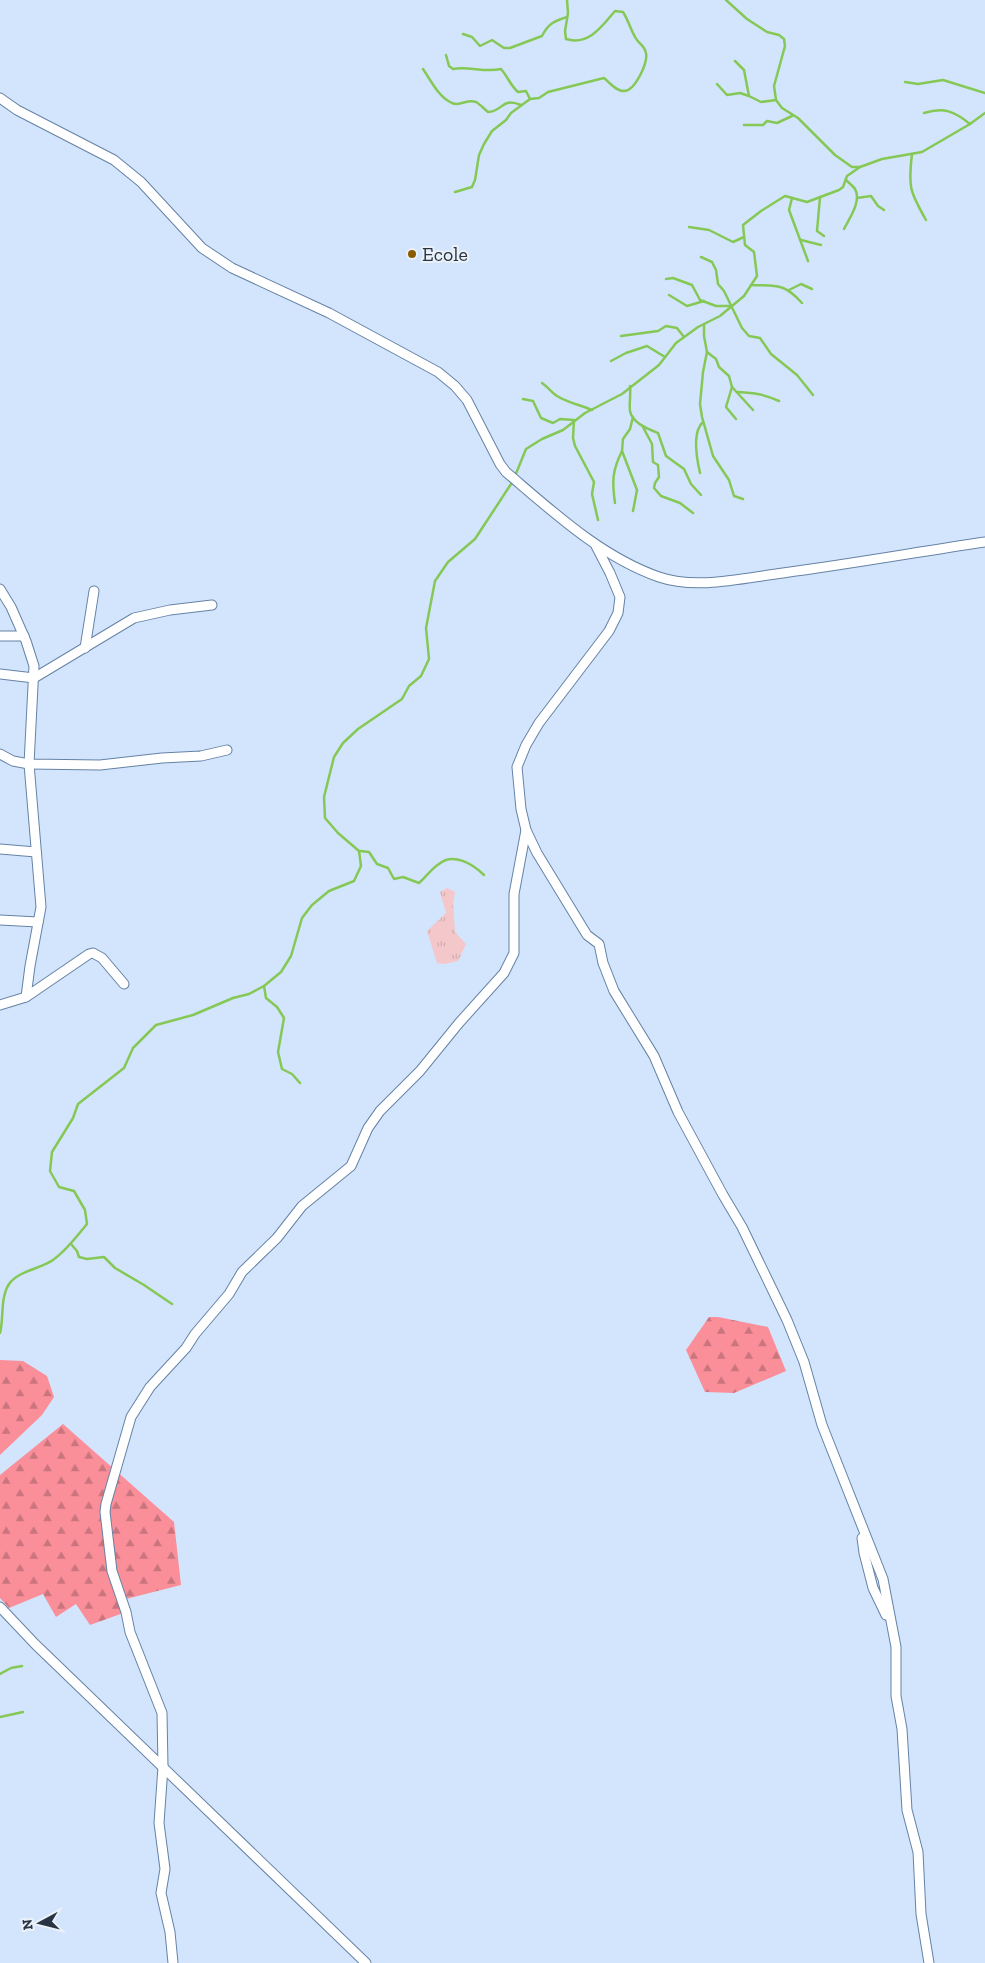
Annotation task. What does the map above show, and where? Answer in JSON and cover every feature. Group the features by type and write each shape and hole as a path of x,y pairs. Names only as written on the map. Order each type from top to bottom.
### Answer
{"street":[{"path":"0,98 17,110 114,160 141,182 202,248 232,268 329,313 438,372 455,386 467,400 506,472 596,546 633,566 660,578 688,582 719,581 784,573 985,542"},
{"path":"596,546 620,597 618,613 609,631 539,723 526,745 517,767 520,801 526,830 537,853 587,935 599,944 603,963 614,991 654,1056 678,1112 742,1227 769,1282 804,1362 822,1425 883,1579 896,1648 896,1696 902,1728 907,1810 918,1852 921,1914 929,1963"},
{"path":"0,589 11,607 24,636 34,666 29,764 41,907 26,997"},
{"path":"85,648 94,591"},
{"path":"0,674 34,678 134,618 170,610 212,605"},
{"path":"0,636 24,636"},
{"path":"0,754 13,762 29,764 100,765 201,756 227,750"},
{"path":"173,1963 170,1932 161,1893 165,1869 159,1823 163,1767 162,1713 130,1632 126,1612 112,1571 105,1512 131,1417 150,1387 186,1348 195,1334 229,1294 242,1272 272,1244 302,1206 351,1166 368,1128 380,1110 420,1071 459,1023 504,973 514,953 514,894 526,830"},
{"path":"0,849 36,852"},
{"path":"0,920 38,922"},
{"path":"0,1005 26,997 93,953 102,958 124,984"},
{"path":"0,1607 35,1644 366,1963"}],"green space":[{"path":"447,888 455,892 453,904 455,932 466,944 458,961 445,964 437,963 427,931 446,913 440,892"},
{"path":"709,1317 718,1317 768,1327 786,1371 734,1393 705,1392 686,1350"},
{"path":"0,1360 23,1361 47,1376 54,1397 42,1415 0,1455"},
{"path":"63,1424 174,1522 181,1585 122,1600 126,1612 90,1625 76,1604 56,1617 43,1594 9,1608 0,1598 0,1475"}],"waterway":[{"path":"455,192 472,187 479,155 492,131 506,120 511,113 530,99 539,98 548,92 604,78 616,88 624,91 628,90 640,76 645,63 645,51 635,37 623,12 615,11 600,28 582,40 566,39 567,0"},
{"path":"726,0 747,19 767,32 779,35 784,39 785,46 774,86 776,100 782,108 798,118 835,155 852,167 860,167 882,159 922,152 985,113"},
{"path":"463,34 472,37 480,46 492,40 504,48 510,48 542,36 552,24 567,17"},
{"path":"446,55 449,66 453,69 501,69 515,89 518,92 526,91 530,99"},
{"path":"735,61 744,70 749,96 761,102 776,100"},
{"path":"423,69 438,92 453,104 473,101 488,112 506,103 521,105"},
{"path":"905,82 918,84 943,80 985,93"},
{"path":"717,84 727,95 740,93 749,96"},
{"path":"924,113 937,110 949,111 970,124"},
{"path":"744,125 763,125 767,121 777,123 792,116"},
{"path":"912,154 911,189 916,203 926,220"},
{"path":"515,476 526,449 542,439 563,430 585,413 622,394 659,365 676,343 698,327 720,316 744,296 757,276 754,252 745,245 743,225 785,196 807,202 839,190 843,187 847,176 860,167"},
{"path":"844,229 854,210 857,199 855,189 846,180"},
{"path":"857,198 871,196 878,206 884,210"},
{"path":"820,197 817,231 824,236"},
{"path":"792,198 789,210 808,261"},
{"path":"689,227 709,230 733,242 744,237"},
{"path":"801,240 821,245"},
{"path":"701,257 712,262 716,270 718,284 724,291 742,328 749,336 760,338 771,354 797,375 813,395"},
{"path":"666,279 673,278 692,285 700,300 716,306 731,306"},
{"path":"789,290 801,284 812,289"},
{"path":"751,285 780,287 790,292 802,303"},
{"path":"669,295 687,306 704,301"},
{"path":"704,325 707,352 700,404 702,417 713,456 729,480 734,496 743,499"},
{"path":"621,336 658,331 666,326 677,328 684,337"},
{"path":"611,361 626,353 647,346 665,357"},
{"path":"707,352 716,359 719,367 729,376 732,387 753,410"},
{"path":"542,383 555,395 592,410"},
{"path":"630,386 631,415 641,425 658,433 666,456 684,469 691,484 701,495"},
{"path":"732,387 726,407 736,419"},
{"path":"738,392 759,394 779,401"},
{"path":"523,399 533,401 541,418 553,423 560,419 574,420 573,438 575,446 594,482 592,494 598,520"},
{"path":"633,417 630,429 623,439 622,451 637,490 633,511"},
{"path":"700,473 696,439 697,432 703,422"},
{"path":"643,427 652,444 653,462 658,465 659,477 654,488 661,496 680,503 693,513"},
{"path":"615,503 614,477 616,465 622,451"},
{"path":"0,1333 4,1295 9,1284 23,1273 53,1260 67,1248 87,1224 85,1210 74,1191 59,1187 50,1171 52,1152 73,1118 78,1104 124,1068 133,1048 156,1025 193,1015 233,998 249,994 264,986 281,972 291,956 302,918 312,905 329,891 354,881 361,866 359,851 338,833 325,818 324,797 334,757 343,743 358,729 402,699 409,686 421,676 429,659 426,628 435,581 448,562 475,539 513,481"},
{"path":"360,851 369,852 377,864 388,868 394,879 403,877 419,883 436,866 450,859 463,861 484,875"},
{"path":"264,986 266,998 277,1007 284,1018 278,1052 282,1069 292,1074 300,1083"},
{"path":"71,1244 79,1257 87,1259 104,1257 115,1268 172,1304"},
{"path":"0,1674 11,1668 22,1666"},
{"path":"0,1717 23,1712"}],"place":[{"name":"Ecole","path":"412,254"}]}
